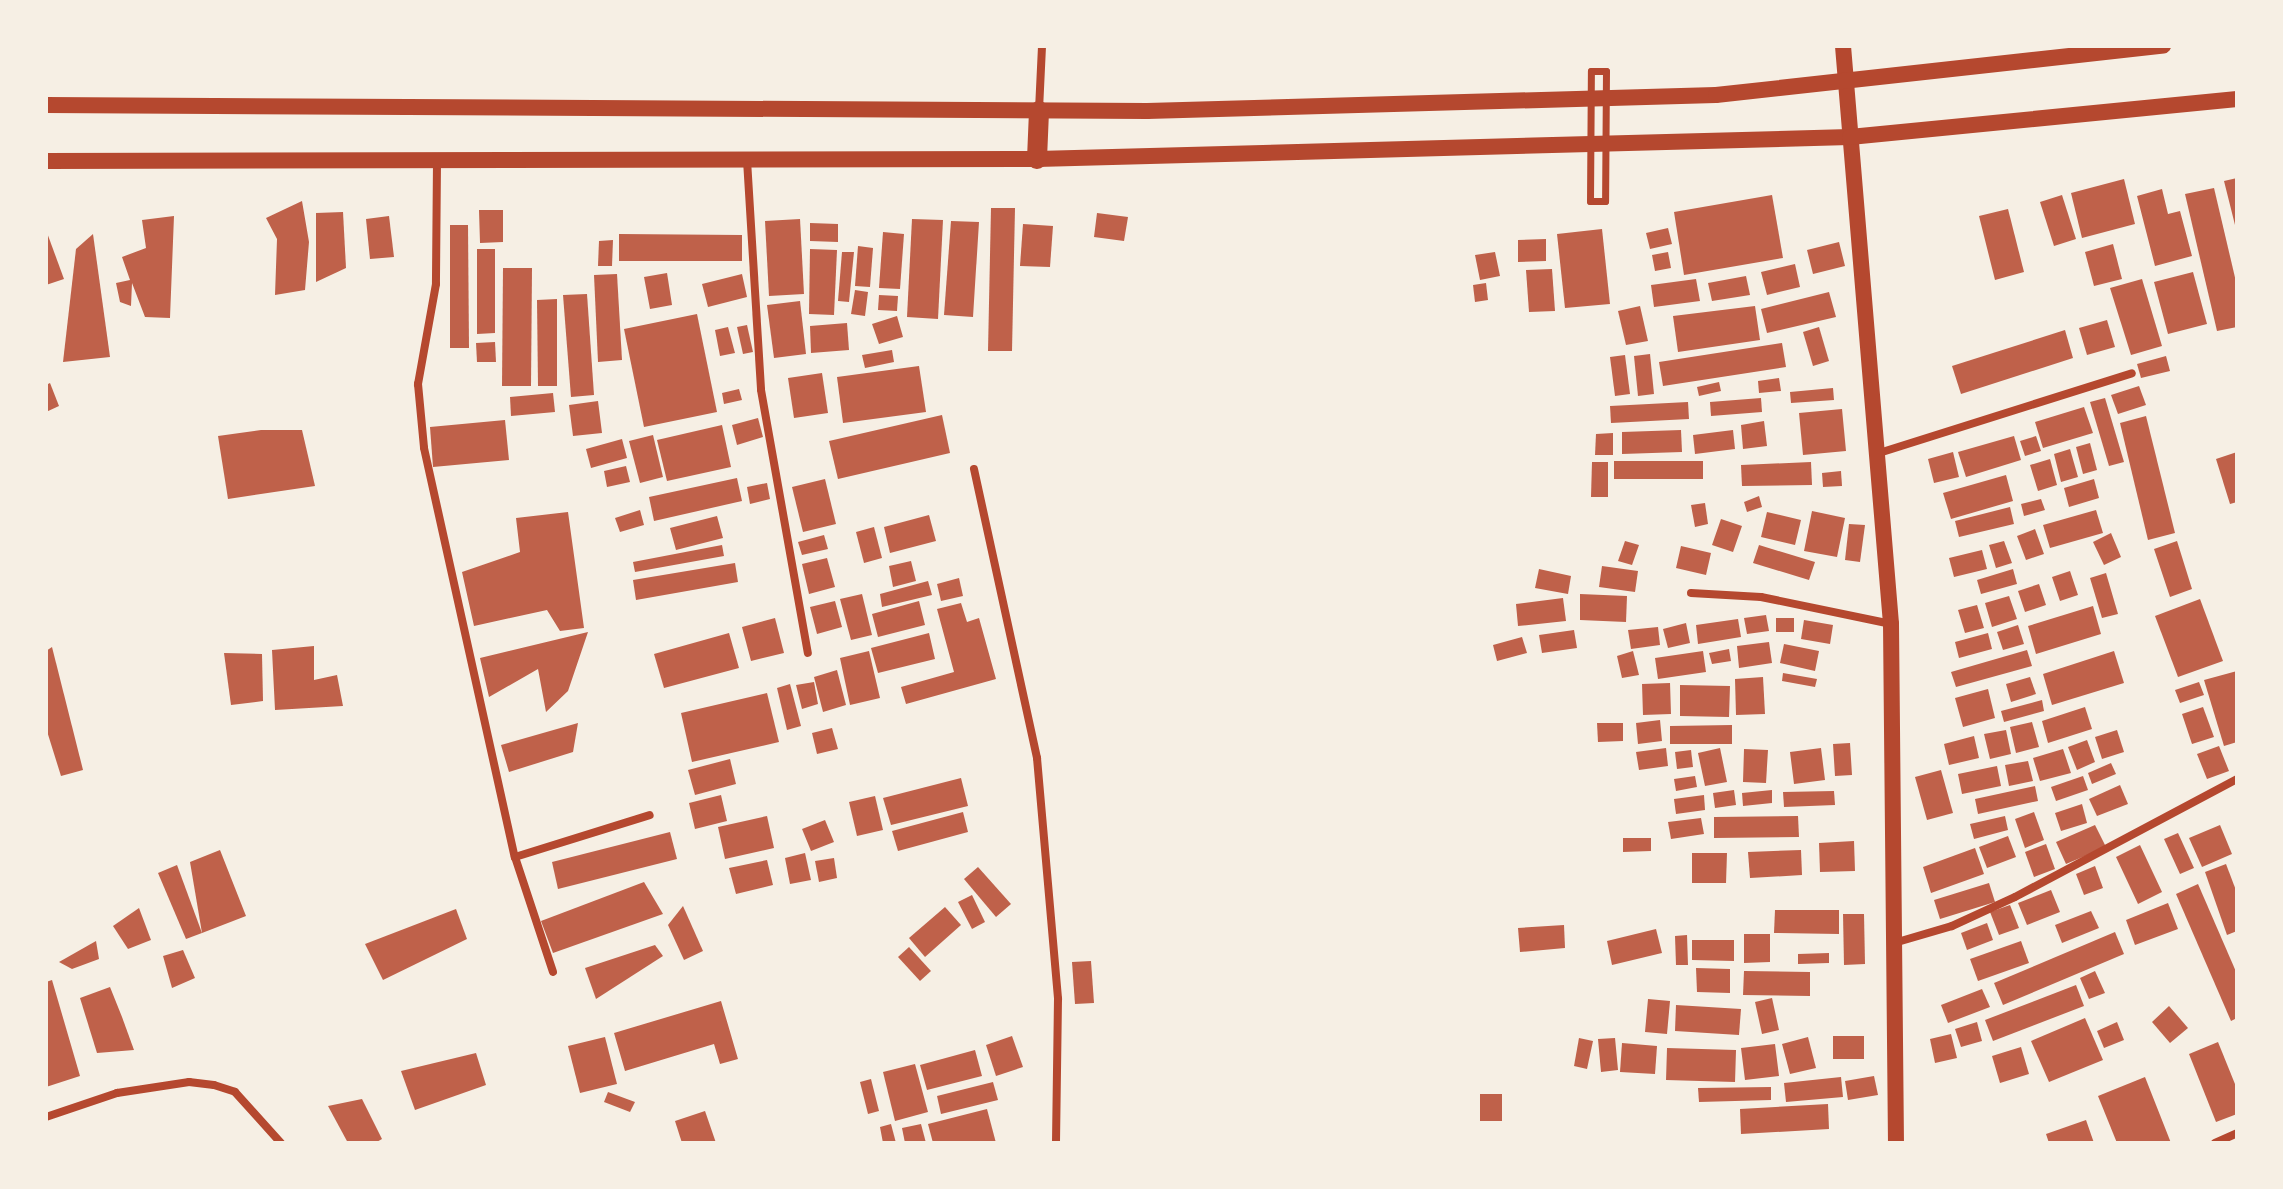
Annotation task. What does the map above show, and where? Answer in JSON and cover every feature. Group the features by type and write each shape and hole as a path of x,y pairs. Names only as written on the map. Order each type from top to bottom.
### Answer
{"main road":[{"path":"1843,46 1891,624 1896,1143"},
{"path":"46,105 1039,111 1716,95 1845,84 2163,46"},
{"path":"46,161 1037,159 1850,137 2237,99"},
{"path":"1037,159 1039,111"}],"street":[{"path":"1039,111 1042,46"},
{"path":"1591,71 1606,71 1605,201 1590,201 1591,71"},
{"path":"747,160 761,390 808,653"},
{"path":"437,162 436,284 418,384 424,448 515,857 553,972"},
{"path":"1879,453 2132,373"},
{"path":"974,469 1037,758 1058,999 1056,1143"},
{"path":"1691,593 1761,597 1891,624"},
{"path":"1894,943 1952,926 2015,897 2237,779"},
{"path":"515,857 650,815"},
{"path":"46,1117 117,1093 179,1083 214,1085 235,1092 281,1143"},
{"path":"2215,1143 2237,1133"}],"building":[{"path":"2237,178 2237,229 2236,229 2224,181"},
{"path":"2124,179 2135,224 2082,238 2071,193"},
{"path":"2214,188 2237,286 2237,327 2217,331 2185,194"},
{"path":"2162,189 2168,214 2180,211 2192,256 2155,266 2137,196"},
{"path":"1772,195 1783,258 1684,275 1674,212"},
{"path":"2062,195 2076,239 2054,246 2040,202"},
{"path":"302,201 309,242 305,290 275,295 277,239 266,218"},
{"path":"991,208 1015,208 1012,351 988,351"},
{"path":"2008,209 2024,272 1995,280 1979,216"},
{"path":"479,210 503,210 503,242 480,243"},
{"path":"343,212 346,268 316,282 316,213"},
{"path":"1097,213 1128,217 1124,241 1094,237"},
{"path":"174,216 170,318 145,317 132,283 131,306 120,302 116,283 130,280 122,257 146,248 142,220"},
{"path":"389,216 394,257 370,259 366,219"},
{"path":"800,219 804,294 769,296 765,221"},
{"path":"912,219 943,220 938,319 907,317"},
{"path":"951,221 979,222 973,317 944,315"},
{"path":"810,223 838,224 838,242 810,241"},
{"path":"1023,224 1053,226 1050,267 1020,266"},
{"path":"450,225 468,225 469,348 450,348"},
{"path":"1668,228 1672,244 1650,249 1646,233"},
{"path":"1602,229 1610,304 1565,308 1557,234"},
{"path":"46,230 64,279 46,285"},
{"path":"883,232 904,234 900,289 879,288"},
{"path":"93,234 110,357 63,362 76,249"},
{"path":"619,234 742,235 742,261 619,261"},
{"path":"1546,239 1546,261 1518,262 1518,240"},
{"path":"613,240 612,266 598,266 599,241"},
{"path":"1839,242 1845,266 1813,274 1807,250"},
{"path":"2113,244 2122,279 2094,286 2085,252"},
{"path":"858,246 873,248 870,287 855,286"},
{"path":"477,249 495,249 495,333 477,334"},
{"path":"810,249 837,250 834,315 809,314"},
{"path":"842,252 854,252 849,302 838,301"},
{"path":"1495,252 1500,276 1480,280 1475,255"},
{"path":"1668,252 1671,268 1655,271 1652,255"},
{"path":"1795,264 1800,287 1767,295 1761,272"},
{"path":"503,268 532,268 531,386 502,386"},
{"path":"1552,269 1555,311 1529,312 1526,270"},
{"path":"2193,272 2207,324 2168,334 2154,282"},
{"path":"667,273 672,305 650,309 644,277"},
{"path":"617,274 622,360 598,362 594,275"},
{"path":"742,274 747,297 708,307 702,284"},
{"path":"1746,276 1750,295 1712,301 1708,283"},
{"path":"1696,279 1700,301 1654,307 1651,285"},
{"path":"2142,279 2162,346 2131,355 2110,288"},
{"path":"1486,283 1488,300 1475,302 1473,285"},
{"path":"855,290 868,292 865,316 851,314"},
{"path":"1829,292 1836,317 1767,333 1761,309"},
{"path":"587,294 594,395 571,397 563,295"},
{"path":"879,295 898,296 897,311 878,310"},
{"path":"557,299 557,386 538,386 537,300"},
{"path":"800,301 806,354 774,358 767,305"},
{"path":"1640,306 1648,341 1626,345 1618,311"},
{"path":"1755,306 1760,340 1678,352 1673,316"},
{"path":"697,314 717,412 644,427 624,329"},
{"path":"897,316 903,337 879,344 872,324"},
{"path":"2107,320 2115,347 2087,355 2079,328"},
{"path":"847,323 849,350 811,353 810,326"},
{"path":"747,325 753,352 743,354 737,327"},
{"path":"728,327 735,353 720,356 715,330"},
{"path":"1819,327 1829,361 1813,366 1803,332"},
{"path":"2065,330 2073,358 1961,394 1952,366"},
{"path":"495,342 496,362 477,362 476,343"},
{"path":"1782,343 1786,367 1663,386 1659,362"},
{"path":"892,350 894,362 865,368 862,355"},
{"path":"1650,354 1654,394 1638,396 1634,356"},
{"path":"1625,355 1630,394 1615,396 1610,357"},
{"path":"2166,356 2170,371 2141,378 2137,364"},
{"path":"919,366 926,412 843,423 837,377"},
{"path":"822,373 828,413 794,418 788,378"},
{"path":"1779,378 1781,391 1759,393 1758,381"},
{"path":"1719,382 1721,391 1699,396 1697,387"},
{"path":"50,383 59,406 46,412 46,385"},
{"path":"2139,386 2146,405 2118,414 2111,395"},
{"path":"1833,388 1834,400 1791,403 1790,392"},
{"path":"739,389 742,400 724,404 722,393"},
{"path":"553,393 555,412 511,416 510,397"},
{"path":"1761,398 1762,412 1711,416 1710,402"},
{"path":"2105,398 2124,462 2109,466 2090,402"},
{"path":"598,401 602,433 573,436 569,405"},
{"path":"1688,402 1689,419 1611,423 1610,406"},
{"path":"2084,407 2093,433 2043,448 2035,422"},
{"path":"1842,409 1846,451 1803,455 1799,413"},
{"path":"942,415 950,453 838,479 829,441"},
{"path":"2146,416 2175,533 2148,540 2120,423"},
{"path":"758,418 763,437 737,445 732,425"},
{"path":"505,420 509,460 433,467 430,427"},
{"path":"1764,421 1767,446 1743,449 1741,425"},
{"path":"722,425 731,467 667,481 657,440"},
{"path":"261,430 302,430 315,486 228,499 218,436"},
{"path":"1681,430 1682,452 1622,454 1622,432"},
{"path":"1733,430 1735,449 1695,454 1693,435"},
{"path":"1613,433 1613,455 1595,455 1596,434"},
{"path":"653,435 663,477 640,483 629,441"},
{"path":"2014,436 2021,460 1966,477 1958,452"},
{"path":"2036,436 2041,451 2025,456 2020,441"},
{"path":"622,439 627,458 591,468 586,449"},
{"path":"2090,443 2097,470 2083,474 2076,447"},
{"path":"2070,449 2078,477 2061,482 2054,454"},
{"path":"1953,452 1959,477 1934,483 1928,459"},
{"path":"2237,452 2237,502 2230,504 2216,459"},
{"path":"2050,459 2057,485 2038,491 2030,465"},
{"path":"1614,461 1703,461 1703,479 1614,479"},
{"path":"1592,462 1608,462 1608,497 1591,497"},
{"path":"1811,462 1812,485 1742,486 1741,465"},
{"path":"626,466 630,482 607,487 604,471"},
{"path":"1841,471 1842,486 1823,487 1822,473"},
{"path":"2006,475 2013,501 1951,519 1943,493"},
{"path":"737,478 742,501 654,521 649,497"},
{"path":"825,479 836,524 803,532 792,487"},
{"path":"2094,479 2099,498 2069,507 2064,488"},
{"path":"767,483 770,499 750,504 747,487"},
{"path":"1759,496 1762,507 1747,512 1744,502"},
{"path":"2041,499 2045,510 2024,516 2021,504"},
{"path":"1705,503 1708,524 1695,527 1691,505"},
{"path":"2010,507 2014,524 1959,537 1955,521"},
{"path":"640,510 644,525 620,532 615,518"},
{"path":"2096,510 2103,533 2050,548 2043,525"},
{"path":"1812,511 1845,518 1837,557 1804,551"},
{"path":"568,512 584,628 560,631 547,610 474,626 462,572 520,552 516,518"},
{"path":"1767,512 1801,520 1795,545 1761,537"},
{"path":"929,515 936,541 890,553 884,527"},
{"path":"717,516 723,538 676,550 670,528"},
{"path":"1721,519 1742,526 1733,552 1712,545"},
{"path":"1849,524 1865,525 1860,562 1845,560"},
{"path":"874,527 882,558 864,563 856,532"},
{"path":"2035,529 2044,554 2026,560 2017,536"},
{"path":"2111,533 2121,557 2104,565 2093,542"},
{"path":"824,535 828,549 802,555 798,542"},
{"path":"1625,541 1639,545 1632,565 1618,561"},
{"path":"2004,541 2012,563 1996,568 1989,545"},
{"path":"2177,541 2192,589 2170,597 2154,549"},
{"path":"722,545 724,556 635,572 633,562"},
{"path":"1759,545 1815,562 1809,580 1753,563"},
{"path":"1681,546 1711,553 1706,575 1676,568"},
{"path":"1982,550 1987,569 1954,577 1949,558"},
{"path":"827,558 835,587 809,594 802,564"},
{"path":"911,561 916,581 893,587 889,566"},
{"path":"735,563 738,582 636,600 633,580"},
{"path":"1602,566 1638,571 1635,592 1599,587"},
{"path":"1539,569 1571,576 1568,594 1535,588"},
{"path":"2013,569 2017,584 1981,594 1977,580"},
{"path":"2070,571 2078,595 2060,601 2052,577"},
{"path":"2106,573 2118,614 2102,618 2090,578"},
{"path":"959,578 963,596 941,601 937,584"},
{"path":"928,581 932,595 882,607 880,594"},
{"path":"2039,584 2046,605 2025,612 2018,591"},
{"path":"862,594 872,635 851,640 840,599"},
{"path":"1580,594 1627,596 1626,622 1580,620"},
{"path":"2009,596 2017,619 1992,627 1985,603"},
{"path":"1563,598 1566,621 1518,626 1516,604"},
{"path":"2200,599 2223,661 2178,677 2155,616"},
{"path":"835,601 842,627 817,634 810,607"},
{"path":"919,601 925,625 878,637 872,614"},
{"path":"961,603 967,622 979,618 996,679 906,704 901,687 954,672 937,609"},
{"path":"1977,605 1984,628 1965,633 1958,610"},
{"path":"2093,606 2101,634 2036,654 2028,626"},
{"path":"1766,615 1769,631 1747,634 1744,618"},
{"path":"775,618 784,653 751,661 742,627"},
{"path":"1776,618 1794,618 1794,632 1776,632"},
{"path":"1738,619 1741,637 1698,644 1696,625"},
{"path":"1804,620 1833,625 1830,644 1801,639"},
{"path":"1686,623 1690,643 1668,648 1663,629"},
{"path":"2018,625 2024,644 2003,650 1997,632"},
{"path":"1658,627 1660,645 1631,649 1628,630"},
{"path":"1574,630 1577,648 1542,653 1539,635"},
{"path":"588,632 568,691 546,712 538,669 489,697 480,658"},
{"path":"729,633 739,668 664,688 654,654"},
{"path":"929,633 935,659 878,673 871,648"},
{"path":"1988,633 1992,649 1959,658 1955,642"},
{"path":"1522,637 1527,653 1497,661 1493,645"},
{"path":"1769,642 1772,663 1739,668 1737,646"},
{"path":"1784,644 1819,651 1815,671 1780,663"},
{"path":"314,646 314,680 337,675 343,706 275,710 272,650"},
{"path":"52,647 83,770 61,776 46,728 46,651"},
{"path":"1729,649 1731,661 1712,664 1709,653"},
{"path":"2027,650 2032,666 1956,687 1951,672"},
{"path":"869,651 880,698 850,705 840,658"},
{"path":"1633,651 1639,675 1622,678 1617,656"},
{"path":"1703,651 1706,672 1658,679 1655,658"},
{"path":"2114,651 2124,683 2052,705 2043,674"},
{"path":"224,653 262,654 263,701 231,705"},
{"path":"837,670 846,705 823,712 814,677"},
{"path":"2237,671 2237,742 2224,746 2204,680"},
{"path":"1783,673 1817,679 1815,687 1782,681"},
{"path":"1763,677 1765,714 1736,715 1735,679"},
{"path":"2030,677 2036,694 2011,702 2006,684"},
{"path":"814,682 818,704 802,709 796,685"},
{"path":"2199,682 2204,695 2180,703 2175,690"},
{"path":"1670,683 1671,714 1643,715 1642,684"},
{"path":"790,684 801,726 787,730 777,688"},
{"path":"1680,685 1730,686 1729,717 1680,716"},
{"path":"1988,689 1995,718 1963,727 1955,698"},
{"path":"767,693 779,742 692,762 681,713"},
{"path":"2042,700 2044,711 2004,722 2001,711"},
{"path":"2085,707 2092,729 2048,743 2042,721"},
{"path":"2203,707 2214,737 2192,744 2182,714"},
{"path":"1660,720 1662,741 1638,744 1636,723"},
{"path":"2032,722 2039,747 2016,753 2010,727"},
{"path":"578,723 573,752 509,772 501,745"},
{"path":"1597,723 1623,723 1623,741 1598,742"},
{"path":"1732,725 1732,744 1670,744 1670,726"},
{"path":"832,728 838,749 817,754 812,733"},
{"path":"2006,730 2011,754 1990,759 1984,734"},
{"path":"2117,730 2124,752 2102,759 2095,737"},
{"path":"1974,736 1979,758 1949,765 1944,744"},
{"path":"2087,740 2095,762 2077,770 2068,747"},
{"path":"1850,743 1852,775 1835,776 1833,744"},
{"path":"2219,746 2229,771 2207,779 2197,754"},
{"path":"1666,748 1668,766 1639,770 1636,752"},
{"path":"1720,748 1727,782 1705,786 1698,753"},
{"path":"1821,748 1825,780 1794,784 1790,752"},
{"path":"1744,749 1768,750 1766,783 1743,782"},
{"path":"2063,749 2071,773 2040,781 2033,758"},
{"path":"1691,750 1693,767 1677,769 1675,752"},
{"path":"730,759 736,784 695,795 688,770"},
{"path":"2028,761 2033,781 2009,786 2005,765"},
{"path":"2111,763 2116,774 2092,784 2088,773"},
{"path":"1997,766 2001,786 1962,794 1958,774"},
{"path":"1941,770 1953,813 1927,820 1915,777"},
{"path":"1695,776 1697,787 1676,791 1674,779"},
{"path":"2083,776 2088,790 2056,801 2051,787"},
{"path":"961,778 968,806 891,825 883,798"},
{"path":"2120,785 2128,804 2097,816 2089,799"},
{"path":"2035,786 2038,801 1978,814 1975,799"},
{"path":"1734,790 1736,805 1715,808 1713,793"},
{"path":"1772,790 1772,803 1743,806 1742,793"},
{"path":"1834,791 1835,805 1784,807 1783,792"},
{"path":"721,795 727,821 695,829 689,803"},
{"path":"1704,795 1705,810 1676,814 1674,799"},
{"path":"875,796 883,830 857,836 849,802"},
{"path":"2082,804 2087,823 2061,831 2055,813"},
{"path":"963,812 968,832 898,851 892,831"},
{"path":"2034,812 2044,840 2025,848 2015,819"},
{"path":"767,816 774,848 725,859 718,827"},
{"path":"1798,816 1799,837 1714,838 1714,817"},
{"path":"2005,816 2008,830 1974,839 1970,824"},
{"path":"1701,818 1704,834 1671,839 1668,822"},
{"path":"825,820 834,842 811,851 802,829"},
{"path":"2095,825 2106,847 2066,864 2056,842"},
{"path":"2220,825 2232,854 2202,867 2189,838"},
{"path":"670,832 677,859 558,889 552,862"},
{"path":"2178,833 2194,868 2180,874 2164,839"},
{"path":"2008,836 2016,857 1987,868 1979,847"},
{"path":"1623,838 1651,838 1651,851 1623,852"},
{"path":"1854,841 1855,871 1820,872 1819,843"},
{"path":"2046,844 2055,869 2034,877 2025,852"},
{"path":"2140,845 2162,892 2138,904 2116,857"},
{"path":"1975,848 1984,874 1931,893 1923,867"},
{"path":"220,850 246,916 202,933 190,862"},
{"path":"1801,850 1802,875 1750,878 1748,852"},
{"path":"805,853 811,880 790,884 785,858"},
{"path":"1692,853 1727,853 1726,883 1692,883"},
{"path":"834,858 837,878 819,882 815,861"},
{"path":"767,860 773,885 736,894 729,868"},
{"path":"2226,864 2237,893 2237,931 2227,935 2205,872"},
{"path":"177,865 202,933 186,939 158,873"},
{"path":"2095,866 2103,888 2084,895 2076,874"},
{"path":"978,867 1011,904 996,917 964,879"},
{"path":"644,882 663,914 553,953 541,921"},
{"path":"1989,883 1995,902 1940,919 1934,900"},
{"path":"2198,884 2237,974 2237,1018 2231,1021 2176,894"},
{"path":"2051,890 2060,912 2027,925 2018,903"},
{"path":"972,895 985,922 972,929 958,902"},
{"path":"2168,903 2178,929 2135,945 2126,920"},
{"path":"2010,905 2019,928 1999,935 1990,912"},
{"path":"683,906 703,951 684,960 668,925"},
{"path":"945,907 961,925 925,957 909,938"},
{"path":"139,908 151,940 128,949 113,926"},
{"path":"456,909 467,939 383,980 365,944"},
{"path":"1775,910 1839,910 1839,934 1774,933"},
{"path":"2091,911 2099,928 2062,943 2055,925"},
{"path":"1843,914 1864,914 1865,964 1844,965"},
{"path":"1987,923 1993,940 1967,950 1961,933"},
{"path":"1564,925 1565,948 1520,952 1518,928"},
{"path":"1656,929 1662,953 1612,965 1607,941"},
{"path":"2115,932 2124,954 2003,1005 1994,983"},
{"path":"1744,934 1770,934 1770,962 1744,963"},
{"path":"1687,935 1688,965 1676,965 1675,936"},
{"path":"1692,940 1734,940 1734,961 1692,960"},
{"path":"96,941 99,959 72,969 59,962"},
{"path":"2021,941 2029,963 1978,981 1970,959"},
{"path":"655,945 663,956 596,999 585,968"},
{"path":"909,947 931,971 920,981 898,957"},
{"path":"183,950 195,978 172,988 163,956"},
{"path":"1829,953 1829,963 1798,964 1798,954"},
{"path":"1091,961 1094,1003 1075,1004 1072,962"},
{"path":"1696,968 1730,969 1730,993 1697,992"},
{"path":"1744,971 1810,972 1810,996 1743,995"},
{"path":"2095,971 2105,993 2089,999 2080,978"},
{"path":"52,980 80,1076 46,1087 46,982"},
{"path":"2076,985 2084,1006 1993,1041 1985,1020"},
{"path":"110,987 134,1050 97,1053 80,998"},
{"path":"1982,989 1990,1007 1948,1023 1941,1005"},
{"path":"1772,998 1779,1030 1762,1034 1755,1002"},
{"path":"1648,999 1670,1001 1667,1034 1645,1032"},
{"path":"721,1001 738,1059 720,1064 714,1044 625,1071 614,1033"},
{"path":"1676,1005 1741,1009 1739,1035 1675,1031"},
{"path":"2169,1006 2188,1028 2170,1043 2152,1022"},
{"path":"2085,1018 2103,1060 2049,1082 2031,1041"},
{"path":"1977,1022 1982,1041 1961,1047 1955,1029"},
{"path":"2117,1022 2124,1040 2104,1048 2097,1031"},
{"path":"1951,1034 1957,1058 1935,1063 1930,1039"},
{"path":"1012,1036 1023,1067 996,1076 986,1045"},
{"path":"1833,1036 1864,1036 1864,1059 1833,1059"},
{"path":"605,1037 617,1084 580,1093 568,1046"},
{"path":"1808,1037 1816,1068 1790,1074 1782,1044"},
{"path":"1579,1038 1593,1041 1587,1069 1574,1066"},
{"path":"1615,1038 1618,1070 1601,1072 1598,1039"},
{"path":"2218,1042 2237,1089 2237,1114 2216,1122 2189,1054"},
{"path":"1622,1043 1657,1046 1655,1074 1620,1072"},
{"path":"1775,1044 1779,1076 1745,1080 1741,1048"},
{"path":"2021,1047 2029,1074 2000,1083 1992,1056"},
{"path":"1667,1048 1736,1050 1735,1082 1666,1080"},
{"path":"975,1050 982,1076 927,1090 920,1065"},
{"path":"476,1053 486,1085 415,1110 401,1071"},
{"path":"915,1064 928,1112 895,1121 883,1072"},
{"path":"1874,1076 1878,1095 1848,1100 1845,1081"},
{"path":"1841,1077 1843,1097 1786,1102 1784,1083"},
{"path":"2145,1077 2171,1143 2117,1143 2098,1096"},
{"path":"871,1079 879,1111 868,1114 860,1082"},
{"path":"993,1082 998,1100 941,1114 937,1096"},
{"path":"1771,1087 1771,1100 1699,1102 1698,1088"},
{"path":"608,1092 635,1102 630,1112 604,1102"},
{"path":"1480,1094 1502,1094 1502,1121 1480,1121"},
{"path":"362,1099 382,1139 375,1143 348,1143 328,1106"},
{"path":"1828,1104 1829,1129 1741,1134 1740,1109"},
{"path":"987,1109 996,1143 933,1143 928,1124"},
{"path":"705,1111 716,1143 682,1143 675,1121"},
{"path":"2086,1120 2094,1143 2049,1143 2046,1134"},
{"path":"891,1124 896,1143 883,1143 880,1127"},
{"path":"921,1124 926,1143 905,1143 902,1128"}]}
